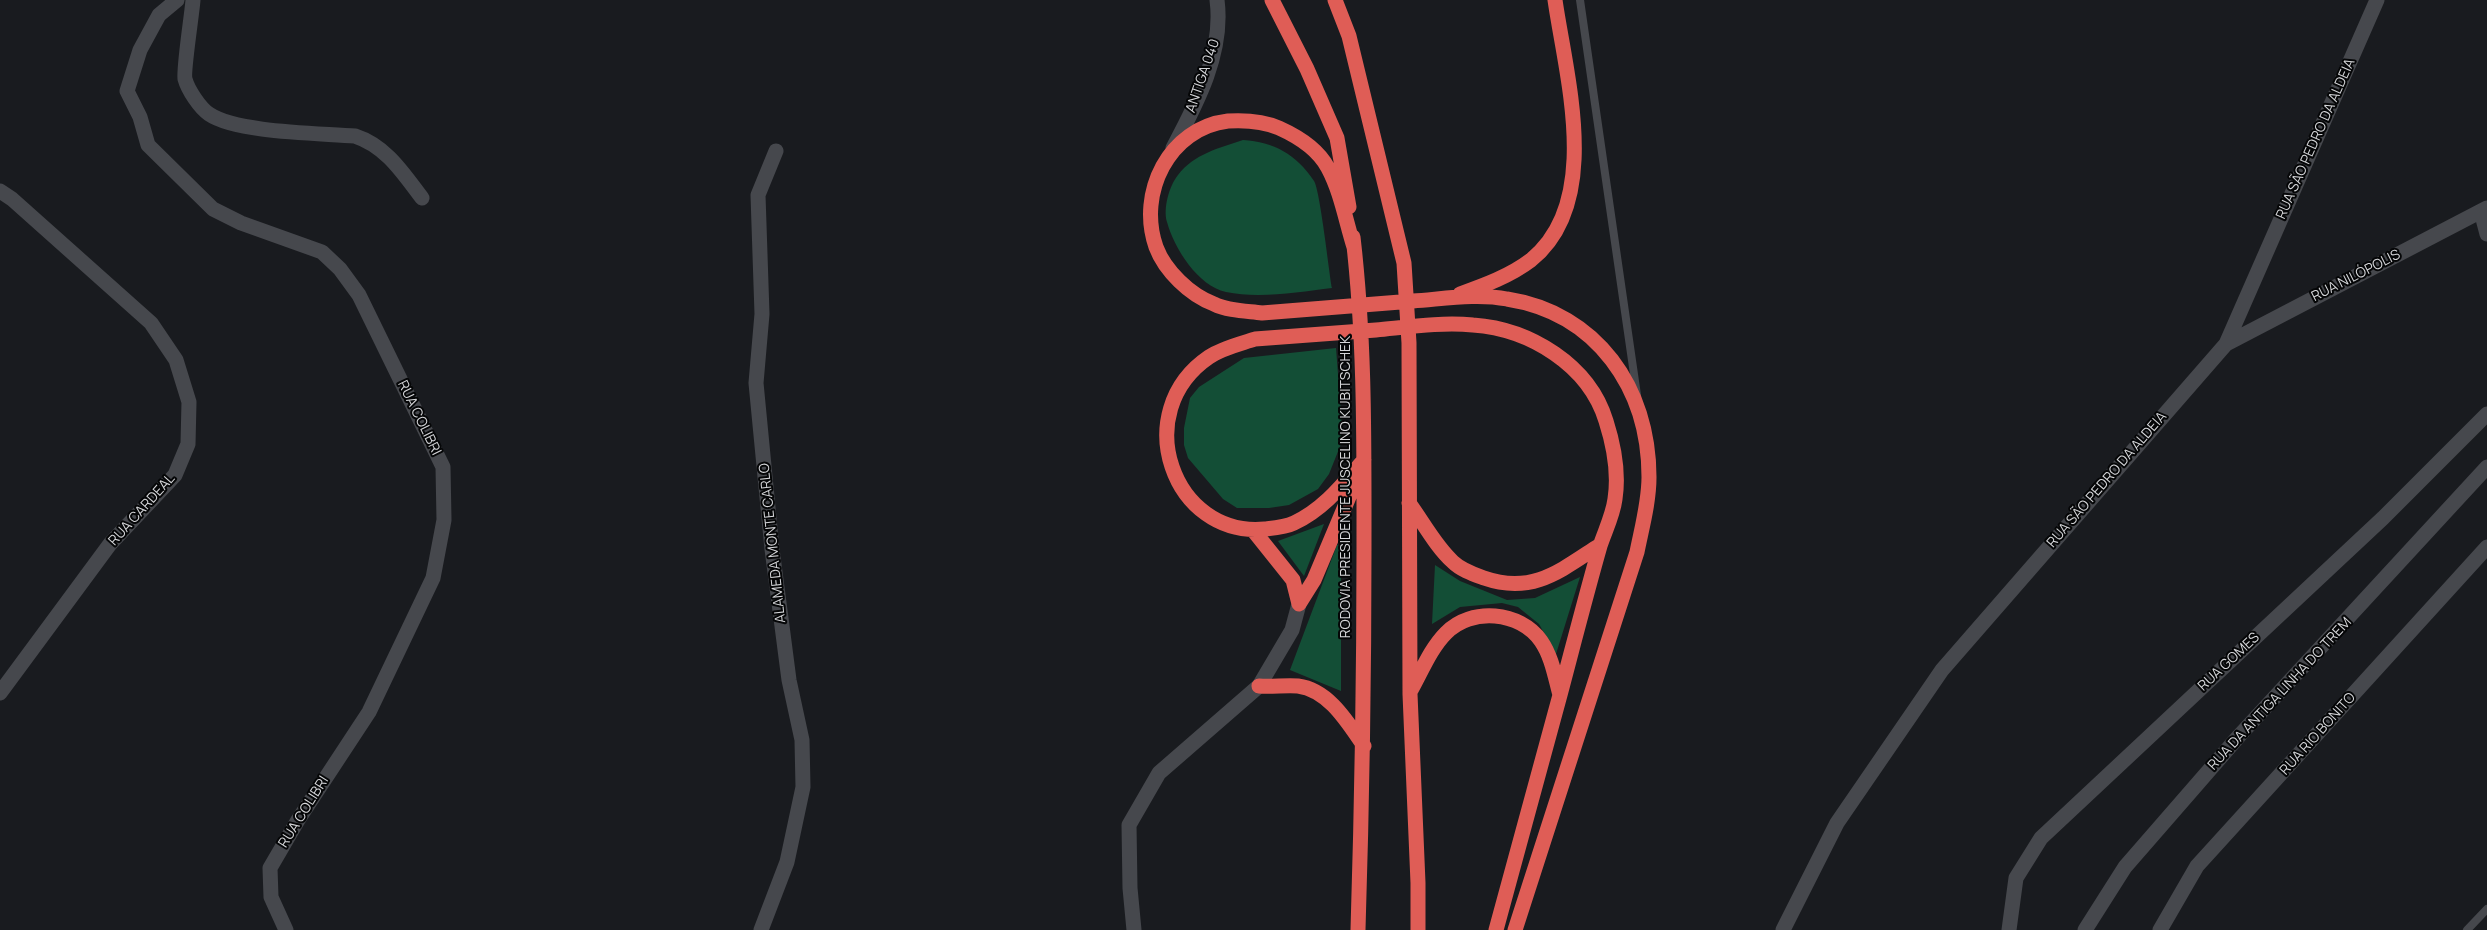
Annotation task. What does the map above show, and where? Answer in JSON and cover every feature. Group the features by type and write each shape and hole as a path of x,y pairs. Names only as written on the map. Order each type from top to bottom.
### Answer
{"highway":[{"name":"RODOVIA PRESIDENTE JUSCELINO KUBITSCHEK","path":"1272,0 1307,70 1337,138 1346,181 1354,247 1363,347 1365,441 1364,746 1358,930"},
{"path":"1334,0 1349,36 1404,263 1410,343 1410,694 1418,883 1418,930"},
{"path":"1347,0 1349,36"},
{"path":"1450,298 1501,279 1531,260 1552,237 1567,208 1572,181 1575,141 1555,0"},
{"path":"1354,247 1328,168 1310,146 1271,124 1237,120 1208,125 1195,131 1173,148 1156,178 1151,218 1153,237 1157,249 1174,275 1200,298 1215,305 1262,313 1450,298 1507,298 1536,305 1563,316 1589,335 1612,359 1628,387 1640,416 1646,445 1649,479 1645,513 1637,552 1514,930"},
{"path":"1364,460 1329,500 1312,514 1292,524 1253,530 1232,527 1211,517 1187,495 1171,464 1165,440 1168,413 1173,399 1188,376 1210,356 1255,339 1457,324 1492,327 1528,338 1560,358 1590,388 1602,408 1615,456 1615,502 1600,546 1496,930"},
{"path":"1299,604 1314,580 1364,460"},
{"path":"1410,503 1452,562 1468,572 1504,583 1523,584 1551,577 1600,546"},
{"path":"1253,530 1293,580 1299,604"},
{"path":"1410,694 1445,634 1464,620 1483,616 1516,621 1536,634 1550,659 1560,695"},
{"path":"1259,686 1299,686 1312,691 1329,701 1344,717 1364,746"}],"street":[{"name":"RUA COLIBRI","path":"177,0 159,15 155,22 140,50 128,91 140,117 148,145 213,209 242,224 322,252 340,269 358,295 443,467 444,520 433,578 369,712 298,820 270,868 271,896 286,930"},
{"path":"194,0 185,78 194,96 208,114 232,123 254,127 355,136 366,140 377,145 393,161 422,198"},
{"name":"ANTIGA 040","path":"1173,148 1189,118 1217,42 1220,18 1217,0"},
{"name":"RUA SÃO PEDRO DA ALDEIA","path":"1783,930 1838,823 1942,670 2226,344 2377,0"},
{"name":"ALAMEDA MONTE CARLO","path":"761,930 787,862 804,787 802,740 789,680 772,549 756,383 762,314 758,195 776,151"},
{"name":"RUA CARDEAL","path":"0,191 12,199 151,324 176,360 189,402 188,444 175,475 110,544 7,674 0,693"},
{"path":"2484,209 2487,234"},
{"name":"RUA NILÓPOLIS","path":"2226,344 2484,209"},
{"name":"RUA GOMES","path":"2009,930 2016,878 2041,838 2383,518 2487,414"},
{"name":"RUA DA ANTIGA LINHA DO TREM","path":"2085,930 2125,867 2150,838 2239,736 2487,467"},
{"name":"RUA RIO BONITO","path":"2160,930 2197,866 2487,547"},
{"path":"1134,930 1130,888 1129,825 1159,773 1259,686 1292,630 1299,604"}],"lane":[{"path":"1580,0 1640,416"},
{"path":"2467,930 2487,909"}],"green space":[{"path":"1243,140 1265,143 1283,151 1300,163 1314,181 1322,214 1332,288 1265,295 1226,292 1206,282 1181,254 1170,232 1166,217 1168,198 1172,185 1184,168 1199,157"},
{"path":"1336,348 1343,439 1329,474 1318,489 1289,505 1269,508 1237,508 1223,499 1188,458 1184,445 1184,428 1190,398 1199,387 1244,358"},
{"path":"1324,524 1304,576 1278,541"},
{"path":"1337,545 1341,545 1341,691 1290,670"},
{"path":"1435,565 1460,581 1507,600 1535,598 1580,577 1556,654 1539,624 1518,607 1502,603 1460,607 1432,624"}]}
